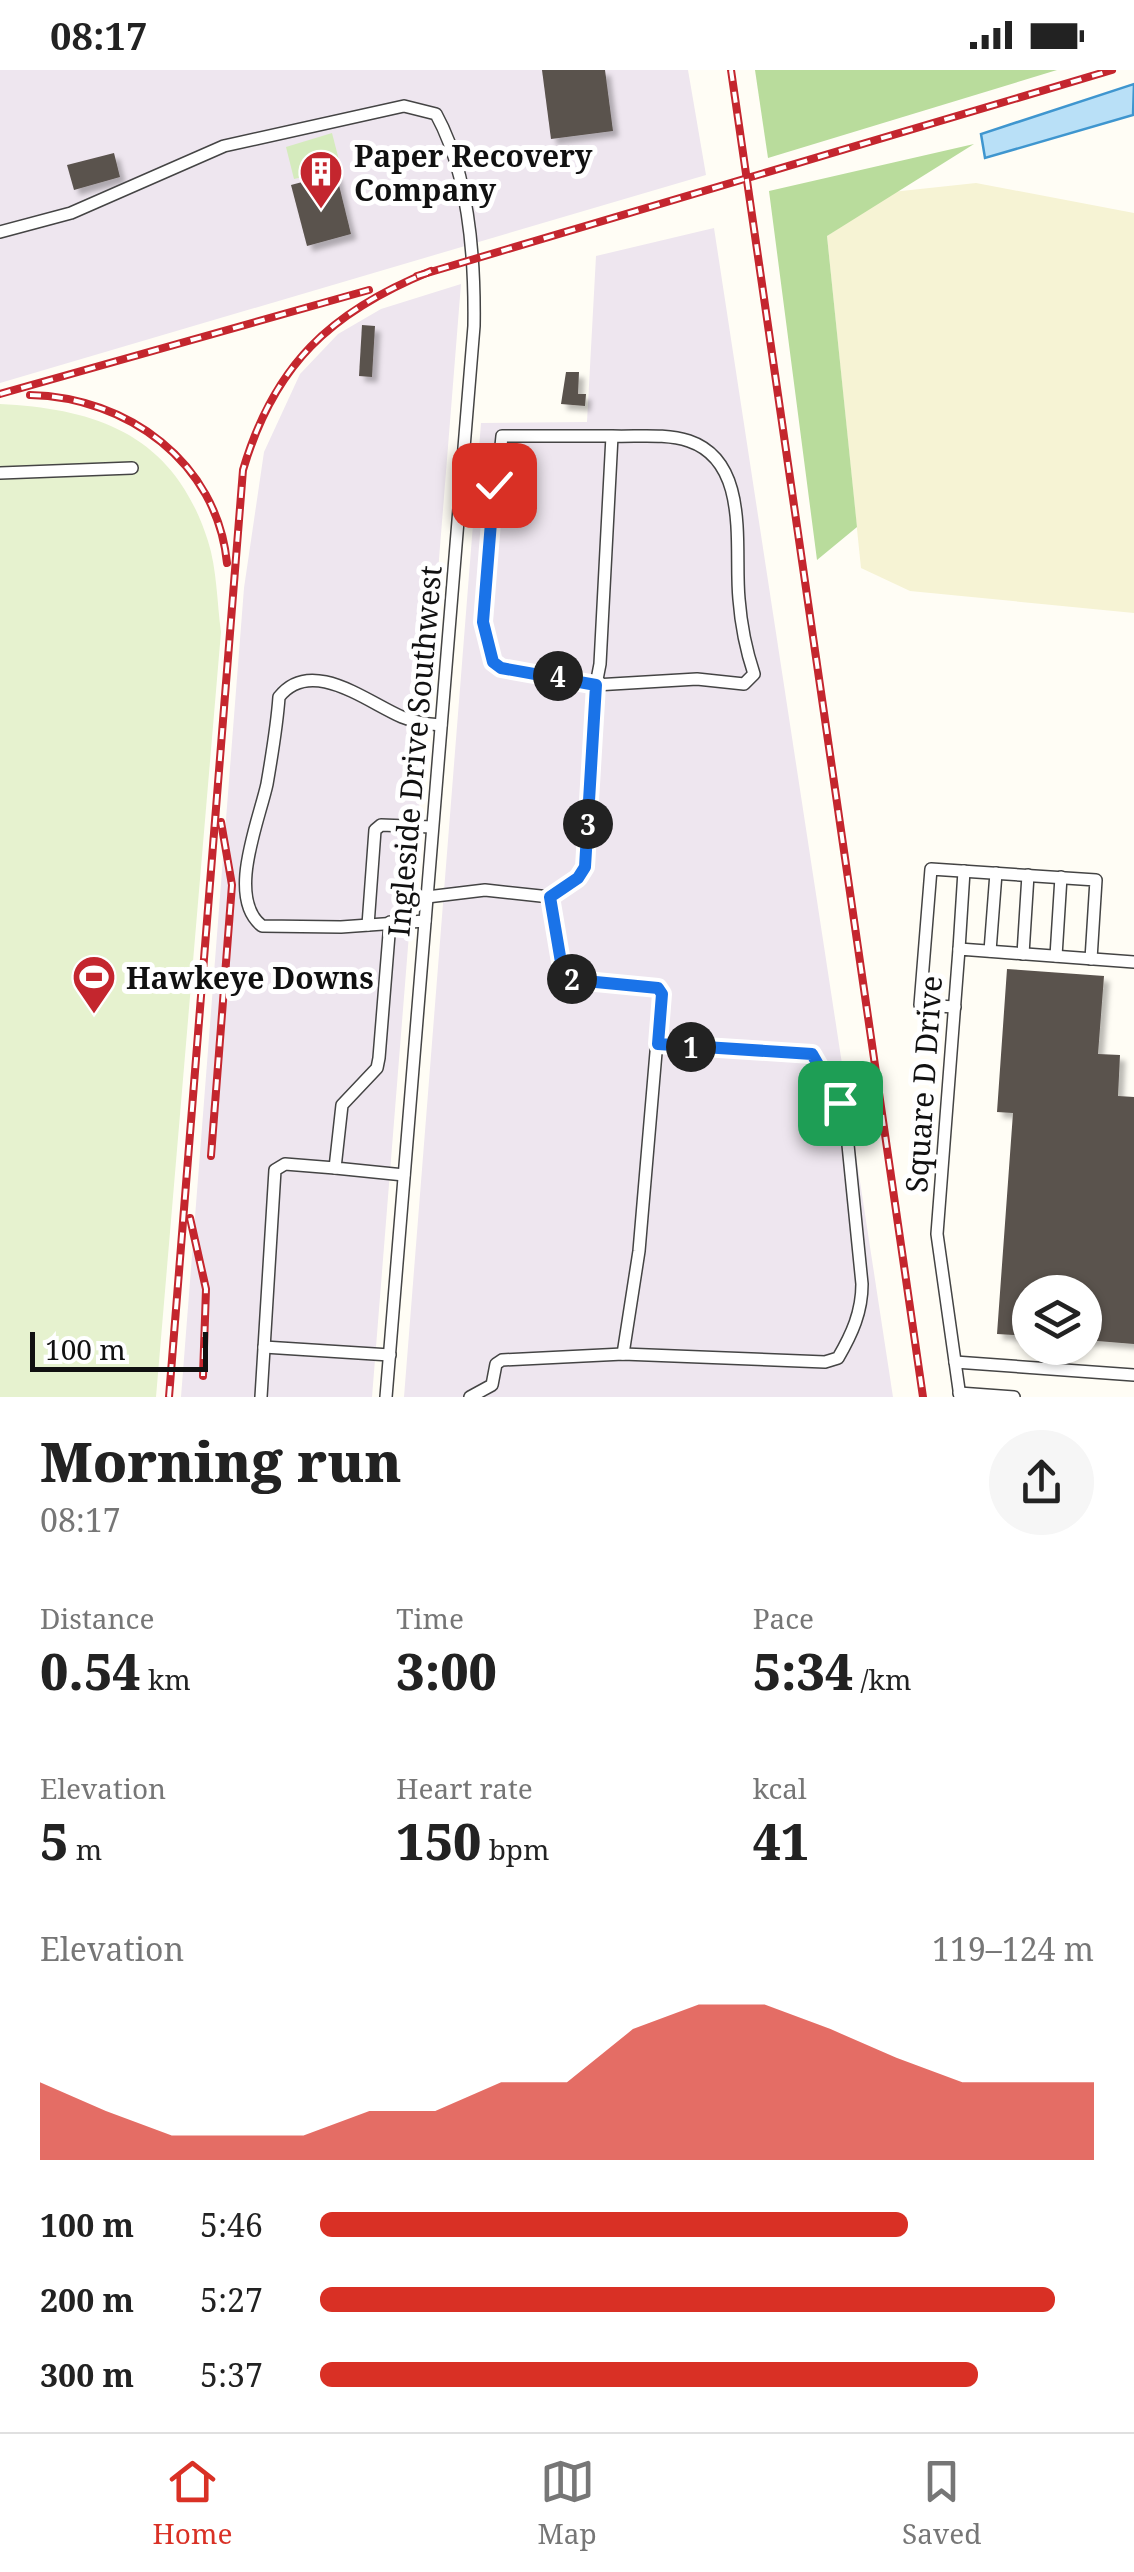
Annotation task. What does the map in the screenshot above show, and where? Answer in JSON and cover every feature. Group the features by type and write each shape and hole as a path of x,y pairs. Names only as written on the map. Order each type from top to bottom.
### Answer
{"street":[{"name":"Ingleside Drive Southwest","path":"0,232 71,212 224,146 404,106 436,114 448,135 472,257 474,326 386,1397"},
{"path":"502,436 612,436 692,442 724,470 732,488 742,630 754,674 735,684 697,679 596,685 501,668 488,652 483,622 502,436"},
{"path":"427,897 485,890 550,897 578,878 585,867 612,436"},
{"path":"0,473 132,468"},
{"path":"425,921 262,926 253,919 246,901 249,850 266,787 280,698 288,686 299,682 336,684 405,719 441,725"},
{"path":"368,925 374,830 382,825 432,827"},
{"path":"954,1007 920,1005 931,868 1096,880 1091,958"},
{"path":"959,949 964,870"},
{"path":"990,952 996,873"},
{"path":"1023,954 1028,875"},
{"path":"1056,956 1061,877"},
{"path":"550,897 563,974 575,980 658,988 662,994 639,1251 622,1354"},
{"path":"335,1168 342,1105 377,1068 390,922"},
{"name":"Square D Drive","path":"960,1395 937,1234 959,949 1134,962"},
{"path":"470,1397 492,1384 496,1364 502,1360 622,1354 825,1362 838,1358 862,1304 846,1125 840,1103 812,1054 658,1044"},
{"path":"261,1397 276,1170 285,1164 404,1175"},
{"path":"264,1348 390,1355"},
{"path":"955,1362 1134,1375"},
{"path":"960,1395 1014,1397"}],"shaded area":[{"path":"0,70 688,70 706,175 0,383"},
{"path":"976,183 1134,213 1134,613 910,591 861,568 827,236 892,192"},
{"path":"714,228 893,1397 404,1397 481,423 587,422 596,256"},
{"path":"461,284 372,1397 181,1397 244,588 264,452 300,374 338,334 381,309"}],"green space":[{"path":"755,70 1057,70 768,158"},
{"path":"332,133 341,168 294,179 286,147"},
{"path":"974,144 827,236 857,527 817,560 769,191"},
{"name":"Hawkeye Downs","path":"0,404 70,413 130,435 176,476 194,505 213,563 221,632 156,1397 0,1397"}],"water":[{"path":"1134,84 1133,115 985,158 981,134"}],"building":[{"path":"542,70 605,70 613,131 551,139"},
{"path":"114,153 120,177 74,190 67,165"},
{"name":"Paper Recovery Company","path":"336,173 351,234 307,246 291,185"},
{"path":"362,325 375,326 372,377 359,376"},
{"path":"566,372 579,372 578,394 586,394 585,406 561,404"},
{"path":"1007,969 1104,976 1098,1054 1120,1055 1118,1096 1134,1097 1134,1344 1102,1341 1102,1275 1012,1275 1012,1335 997,1334 1013,1113 997,1112"}],"railway":[{"path":"731,70 923,1397"},
{"path":"417,276 1112,70"},
{"path":"169,1397 243,470 271,400 311,346 363,305 431,271"},
{"path":"0,394 369,290"},
{"path":"30,395 100,408 132,422 161,442 186,466 206,494 220,527 227,563"},
{"path":"211,1156 232,885 221,822"},
{"path":"190,1218 206,1289 203,1376"}],"place":[{"name":"Paper Recovery Company","path":"321,210"},
{"name":"Hawkeye Downs","path":"94,1015"}],"route":[{"path":"494,485 483,622 493,662 501,668 596,685 585,867 578,878 550,897 558,964 563,974 575,980 658,988 662,994 658,1044 812,1054 830,1092 840,1103"}]}
